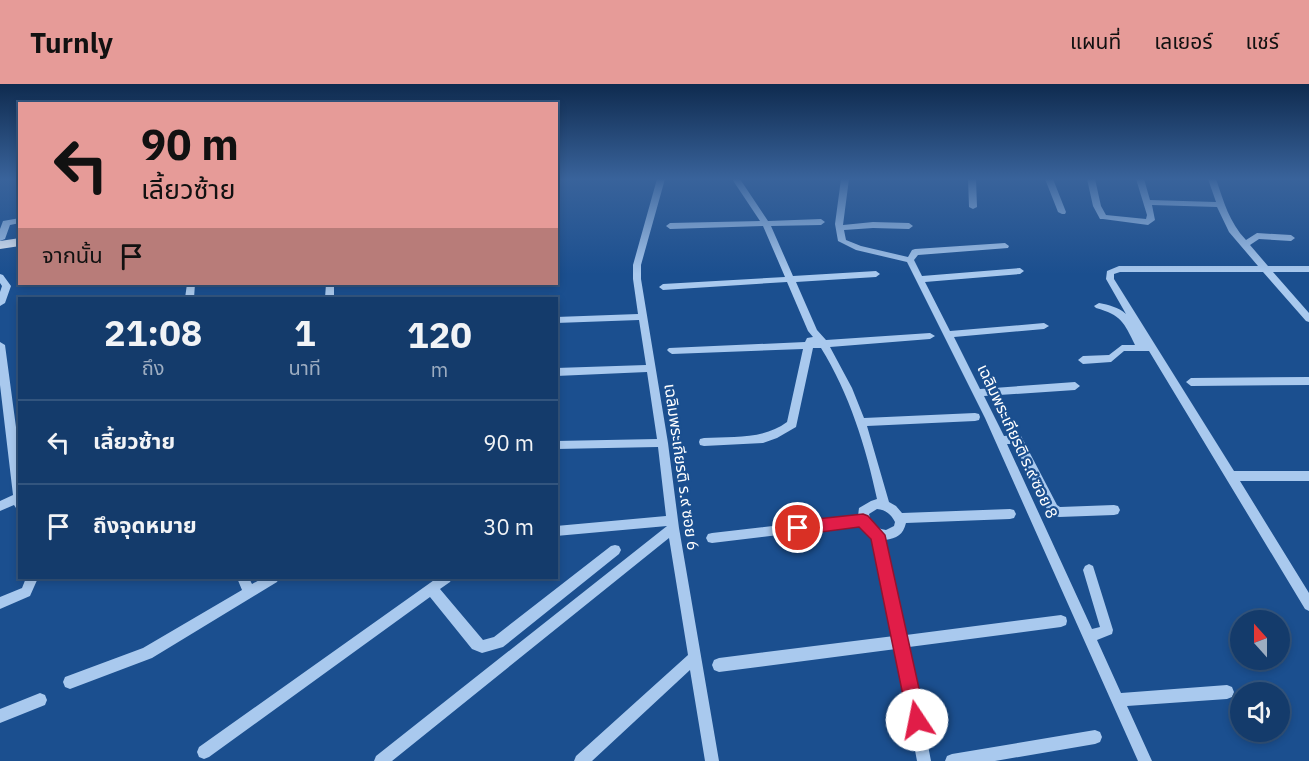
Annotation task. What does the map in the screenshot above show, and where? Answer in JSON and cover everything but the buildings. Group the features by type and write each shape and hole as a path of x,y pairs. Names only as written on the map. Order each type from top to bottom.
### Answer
{"main road":[{"path":"0,241 18,236"},
{"path":"0,241 18,242"}],"street":[{"name":"เฉลิมพระเกียรติ ร.๙ ซอย 6","path":"652,211 636,265 673,524 711,761"},
{"path":"758,211 792,280 813,331 825,343 861,422 884,504"},
{"path":"841,211 839,228 842,240 848,245 910,260 915,252 1005,246"},
{"path":"1099,211 1108,219 1148,222 1151,220 1150,211"},
{"path":"1223,211 1232,230 1309,319"},
{"path":"0,241 6,223 18,220"},
{"path":"670,226 822,222"},
{"path":"839,228 873,225 909,226"},
{"path":"1245,245 1257,236 1291,238"},
{"name":"เฉลิมพระเกียรติ ร.๙ ซอย 8","path":"910,260 978,393 1145,761"},
{"path":"1146,347 1110,279 1110,273 1119,269 1309,269"},
{"path":"920,279 1020,271"},
{"path":"663,287 876,274"},
{"path":"0,277 7,286 0,303"},
{"path":"1099,306 1113,308 1124,315 1233,476 1309,605"},
{"path":"558,320 643,317"},
{"path":"949,334 1044,326"},
{"path":"704,442 765,439 783,433 792,424 813,331"},
{"path":"672,350 808,345 930,336"},
{"path":"0,345 4,360 2,395 18,495"},
{"path":"1083,360 1107,359 1122,348 1146,347"},
{"path":"558,372 652,368"},
{"path":"1191,382 1309,381"},
{"path":"978,393 1074,386"},
{"path":"861,422 975,417"},
{"path":"1000,441 1017,439 1053,509 1059,512 1114,510"},
{"path":"558,445 663,443"},
{"path":"1233,476 1309,476"},
{"path":"0,506 18,501"},
{"path":"884,504 894,509 900,526 896,533 887,536 878,535 868,529 863,520 863,512 868,507 884,504"},
{"path":"899,518 1010,514"},
{"path":"712,538 863,520"},
{"path":"558,531 673,524"},
{"path":"381,761 673,524"},
{"path":"878,535 924,761"},
{"path":"431,588 477,644 482,648 488,647 498,642 615,550"},
{"path":"1089,570 1107,630 1089,637"},
{"path":"0,603 26,592 32,579"},
{"path":"243,579 249,593"},
{"path":"70,682 147,653 271,579"},
{"path":"204,752 444,579"},
{"path":"719,665 901,639 1061,621"},
{"path":"581,761 694,658"},
{"path":"1118,700 1227,692"},
{"path":"0,716 40,700"},
{"path":"952,761 1095,737"}],"route":[{"path":"798,528 863,520 868,529 878,535 917,720"}]}
